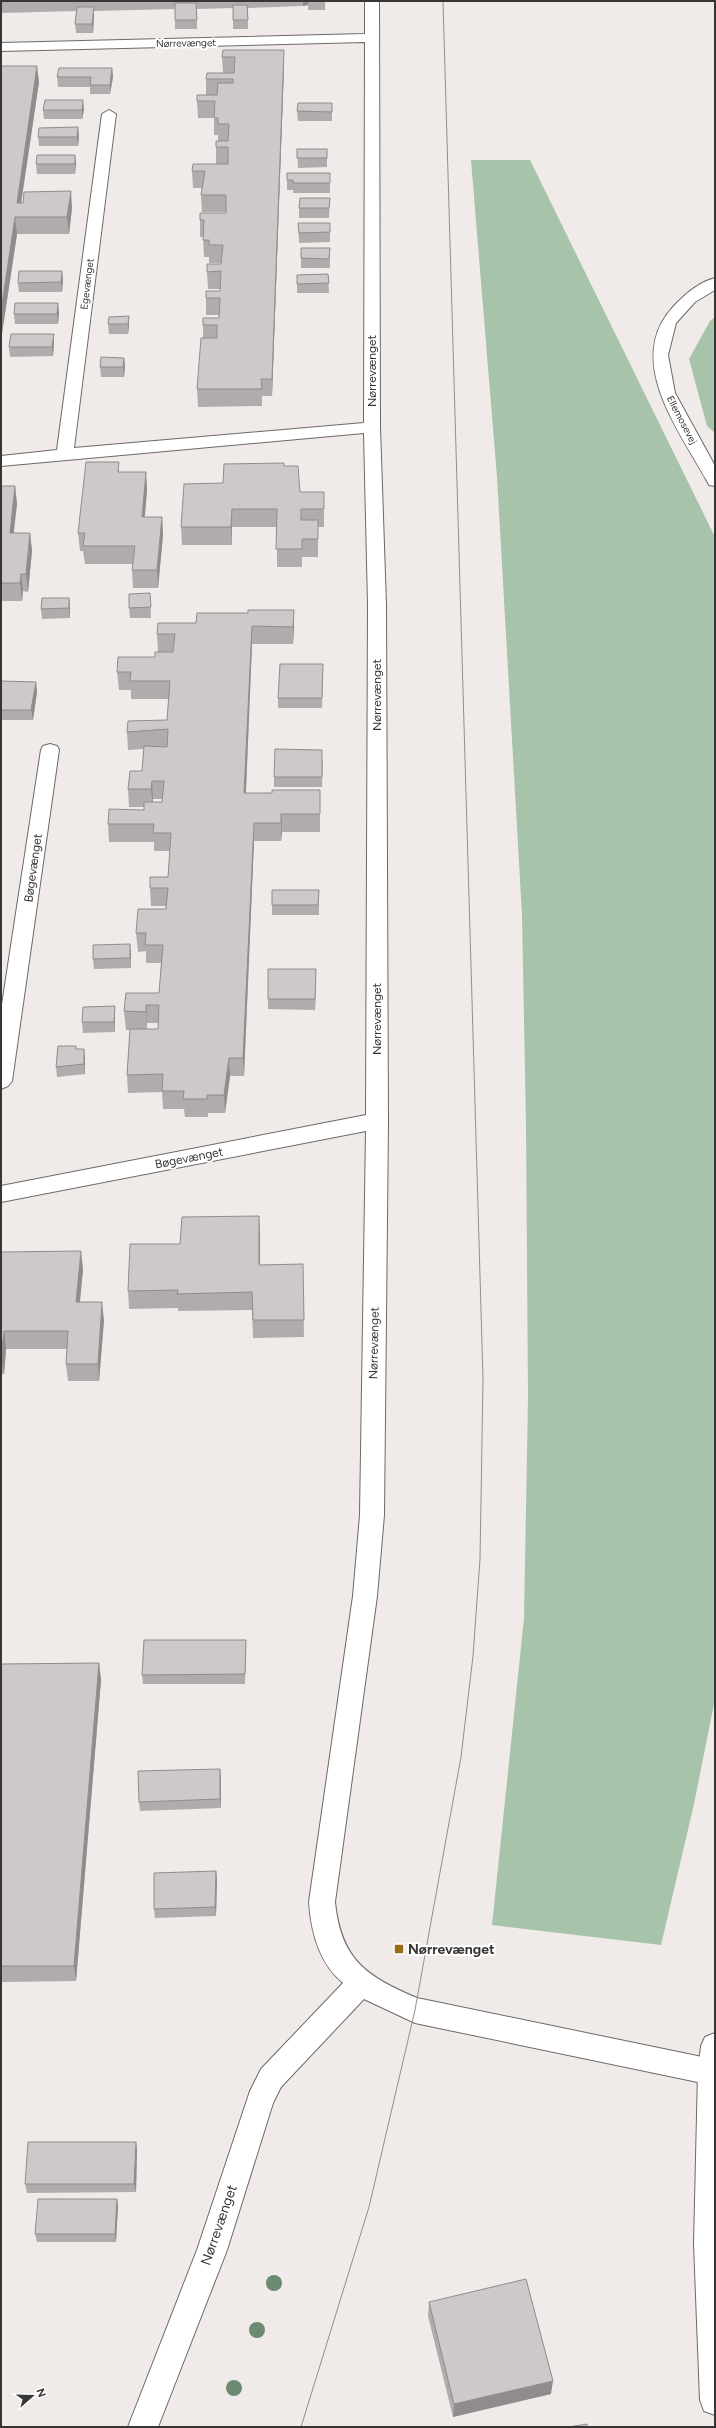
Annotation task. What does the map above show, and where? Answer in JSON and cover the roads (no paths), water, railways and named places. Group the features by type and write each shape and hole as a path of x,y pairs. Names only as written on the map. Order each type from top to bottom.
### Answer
{"street":[{"name":"Nørrevænget","path":"372,1 370,38 372,427 377,606 377,1121 372,1515 365,1596 322,1902 322,1924 330,1947 344,1967 361,1982 387,1999 415,2010 713,2059"},
{"name":"Nørrevænget","path":"1,47 370,38"},
{"name":"Egevænget","path":"65,454 109,114"},
{"name":"Ellemosevej","path":"715,283 689,299 668,322 660,355 667,393 715,481"},
{"path":"1,461 372,427"},
{"name":"Bøgevænget","path":"1,1081 50,750"},
{"name":"Bøgevænget","path":"1,1194 377,1121"},
{"name":"Nørrevænget","path":"143,2427 212,2250 260,2100 271,2078 361,1982"},
{"path":"713,2059 709,2244 715,2400"}],"tram line":[{"path":"301,2427 369,2207 415,2010 461,1757 473,1656 480,1559 483,1379 443,1"}],"place":[{"name":"Nørrevænget","path":"399,1949"}]}
